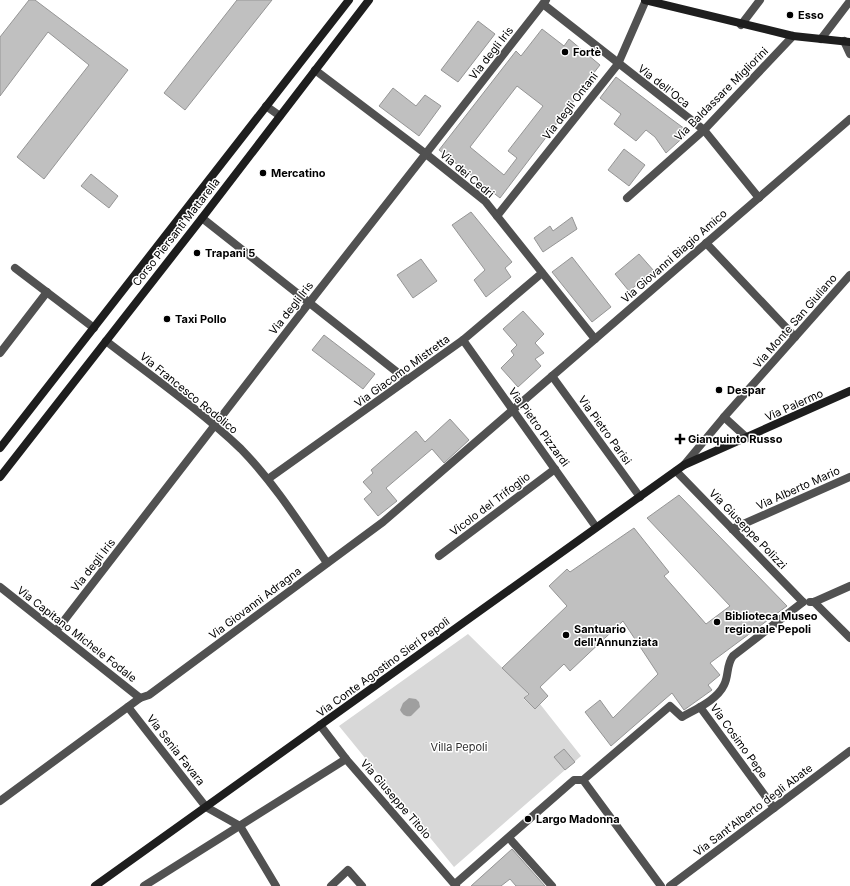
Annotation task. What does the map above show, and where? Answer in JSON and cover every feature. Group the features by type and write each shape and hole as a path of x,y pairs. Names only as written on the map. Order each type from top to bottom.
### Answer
{"main road":[{"name":"Corso Piersanti Mattarella","path":"0,448 3,439 94,328 349,0"},
{"name":"Corso Piersanti Mattarella","path":"0,477 202,218 369,0"},
{"path":"646,0 741,25 793,36 847,42"},
{"name":"Via Palermo","path":"746,438 850,391"},
{"name":"Via Conte Agostino Sieri Pepoli","path":"95,886 684,465 746,438"}],"street":[{"name":"Via degli Ontani","path":"497,216 618,64 646,0"},
{"path":"741,25 760,0"},
{"name":"Via dell'Oca","path":"544,2 618,64 704,130 759,198"},
{"name":"Via degli Iris","path":"56,631 544,2"},
{"path":"821,39 850,2"},
{"name":"Via Baldassare Migliorini","path":"627,198 704,130 793,36"},
{"path":"847,42 850,54"},
{"name":"Via dei Cedri","path":"315,70 426,154 485,201 595,339"},
{"path":"266,106 280,116"},
{"name":"Via Giovanni Biagio Amico","path":"513,410 850,119"},
{"path":"202,218 408,380"},
{"path":"706,243 795,337"},
{"path":"16,268 94,328"},
{"name":"Via Giacomo Mistretta","path":"268,479 463,340 542,273"},
{"name":"Via Monte San Giuliano","path":"724,417 850,275"},
{"path":"0,353 47,292"},
{"name":"Via Francesco Rodolico","path":"106,340 215,426 241,450 268,479 327,563"},
{"name":"Via Pietro Pizzardi","path":"463,340 596,527"},
{"name":"Via Pietro Parisi","path":"552,376 640,497"},
{"name":"Via Giovanni Adragna","path":"0,801 140,698 149,695 383,522 513,410"},
{"path":"724,417 746,438"},
{"name":"Via Conte Agostino Sieri Pepoli","path":"684,465 724,417"},
{"name":"Vicolo del Trifoglio","path":"439,556 555,469"},
{"name":"Via Giuseppe Polizzi","path":"676,471 804,602"},
{"name":"Via Alberto Mario","path":"732,529 850,477"},
{"path":"585,782 592,772 670,706 682,717 700,707 718,694 725,685 729,662 733,656 804,602 814,602 850,586"},
{"name":"Via Capitano Michele Fodale","path":"0,587 140,698"},
{"path":"814,602 850,638"},
{"name":"Via Senia Favara","path":"128,707 206,807"},
{"name":"Via Cosimo Pepe","path":"700,707 774,808"},
{"name":"Via Giuseppe Titolo","path":"320,725 346,759 456,885"},
{"name":"Via Sant'Alberto degli Abate","path":"670,886 850,751"},
{"path":"144,886 346,759"},
{"path":"456,885 574,780 585,782 660,886"},
{"path":"206,807 240,826 276,886"},
{"path":"508,838 552,886"},
{"path":"331,886 348,870 362,886"}],"green space":[{"name":"Villa Pepoli","path":"468,634 528,693 524,699 535,709 540,704 581,756 454,867 339,726"}],"shaded area":[{"path":"409,698 416,699 419,702 420,707 411,716 406,716 400,710 403,703"}],"building":[{"path":"29,0 35,0 128,70 44,179 17,157 89,65 48,32 0,96 0,37"},
{"path":"237,0 272,0 185,110 164,93"},
{"path":"478,21 495,34 458,82 441,70"},
{"path":"542,29 564,46 569,39 600,65 500,198 439,150 516,51 521,56","holes":["517,86 543,106 508,151 517,158 504,175 470,147"]},
{"path":"616,77 689,132 666,153 655,137 646,130 636,141 614,124 621,114 600,98"},
{"path":"393,88 416,106 425,95 441,106 419,136 379,106"},
{"path":"624,149 645,165 629,186 608,170"},
{"path":"91,174 118,196 109,208 81,186"},
{"path":"471,212 512,262 505,268 511,277 486,297 474,280 485,270 452,225"},
{"path":"572,217 577,229 543,252 534,238 550,226 553,231"},
{"path":"639,254 654,271 629,291 615,274"},
{"path":"572,257 611,307 592,322 552,272"},
{"path":"421,259 437,281 413,298 397,275"},
{"path":"523,311 544,334 535,343 544,353 535,359 541,366 518,387 501,368 514,355 511,351 517,345 503,329"},
{"path":"324,335 375,374 363,389 312,350"},
{"path":"450,419 469,440 444,463 432,449 386,488 397,501 378,516 364,499 372,492 363,482 373,473 371,470 416,431 425,442"},
{"path":"679,495 787,606 710,663 720,675 708,685 712,690 684,710 672,693 611,746 585,712 600,700 613,718 658,674 623,621 570,671 564,664 540,687 548,696 535,709 524,698 529,694 502,668 567,606 549,586 567,569 570,572 634,528 669,572 664,576 706,624 730,606 647,518"},
{"path":"564,749 575,762 565,770 554,757"},
{"path":"512,849 545,886 516,886 510,879 501,886 471,886"}],"place":[{"name":"Esso","path":"790,15"},
{"name":"Fortè","path":"565,52"},
{"name":"Mercatino","path":"263,173"},
{"name":"Trapani 5","path":"197,253"},
{"name":"Taxi Pollo","path":"167,319"},
{"name":"Despar","path":"719,390"},
{"name":"Gianquinto Russo","path":"680,439"},
{"name":"Biblioteca Museo regionale Pepoli","path":"717,622"},
{"name":"Santuario dell'Annunziata","path":"566,635"},
{"name":"Largo Madonna","path":"528,819"}]}
